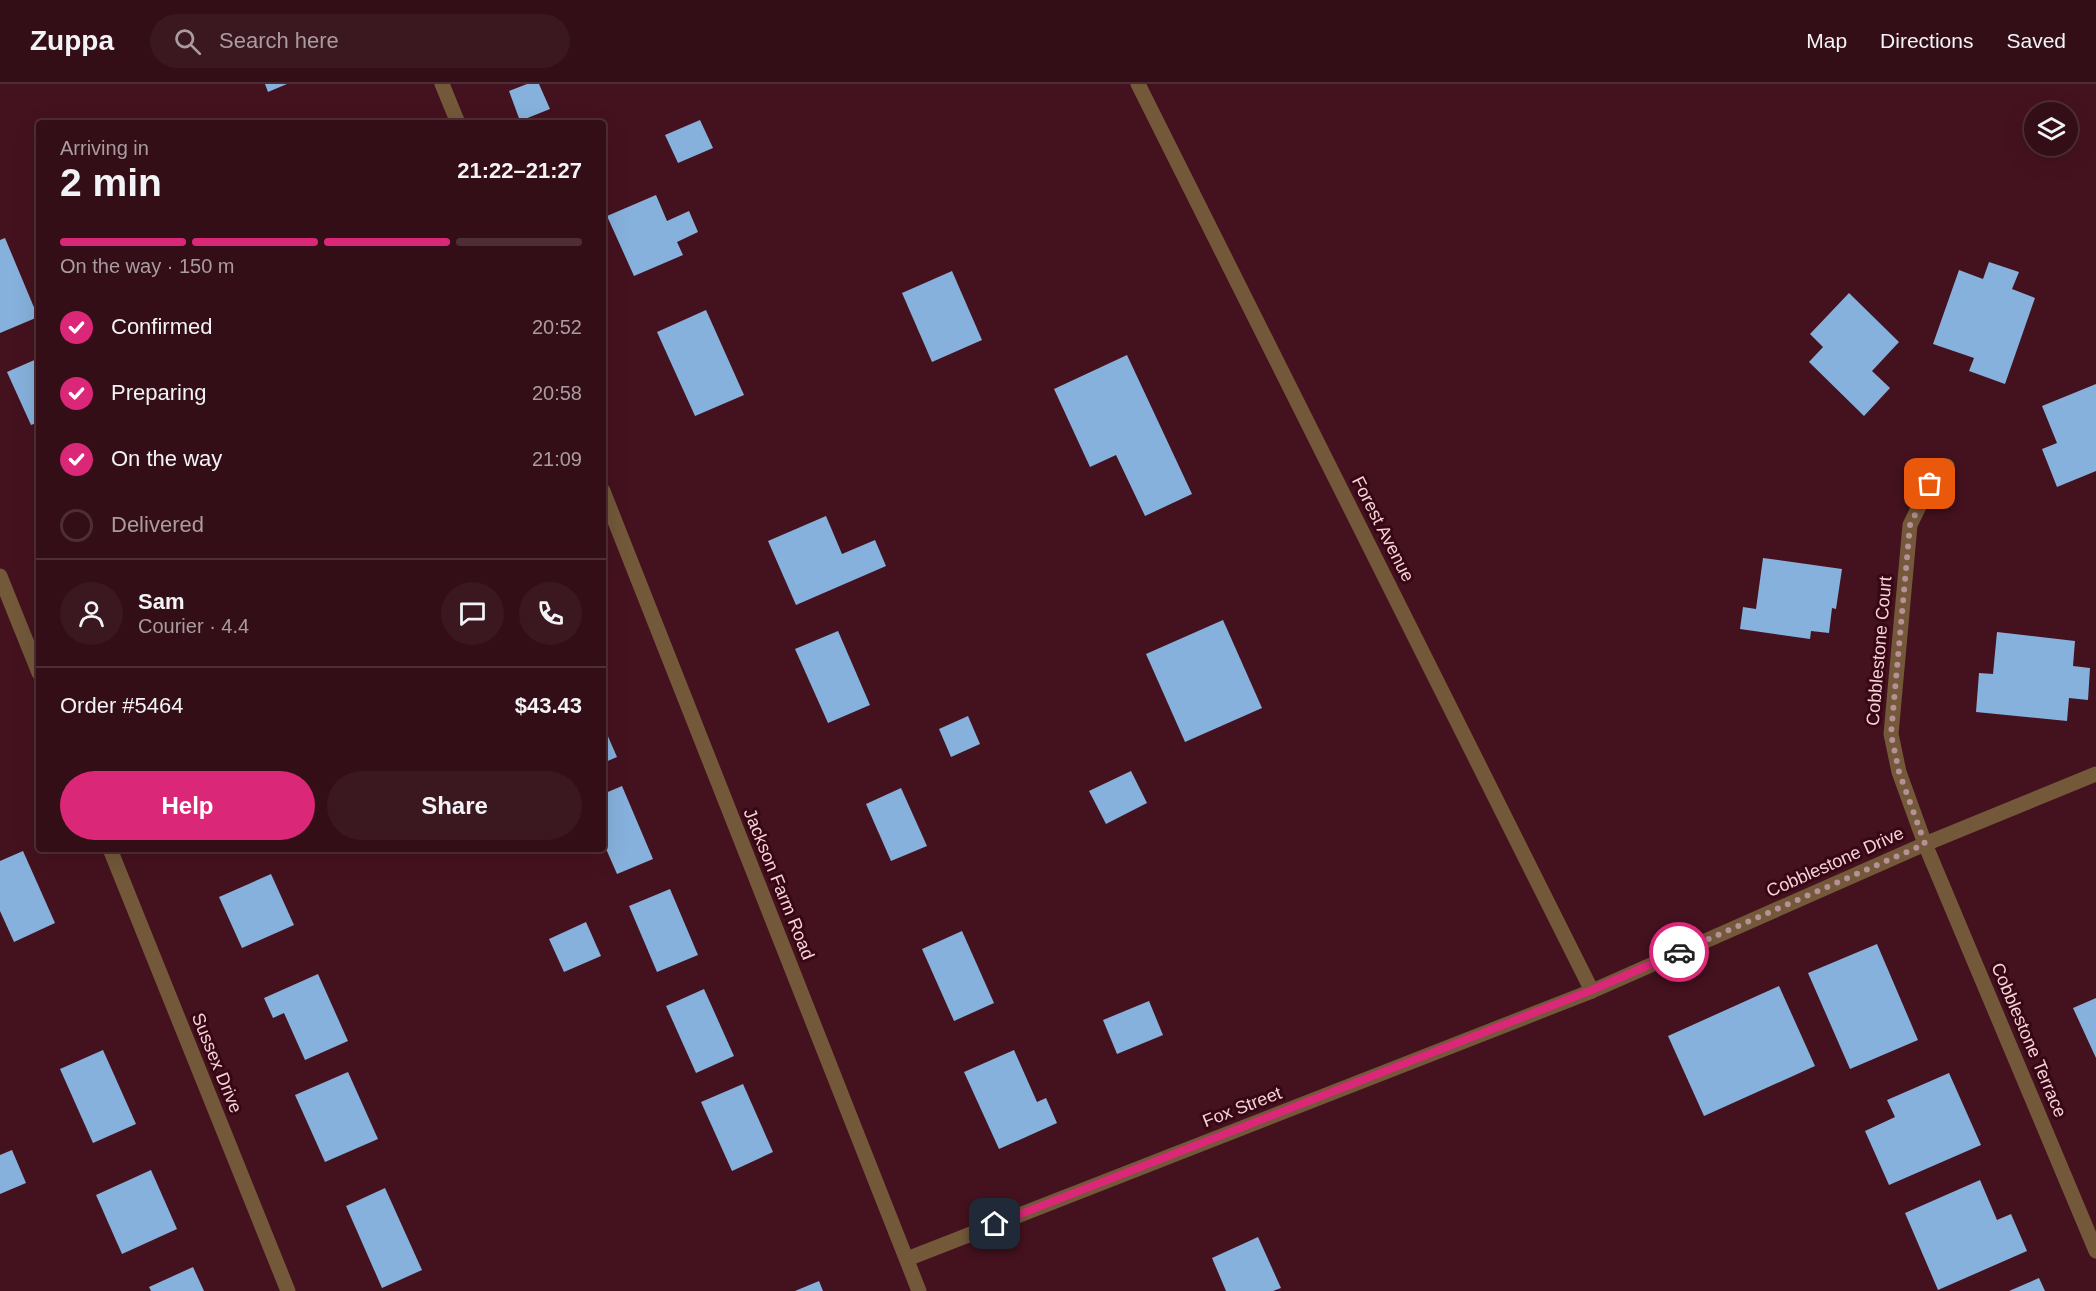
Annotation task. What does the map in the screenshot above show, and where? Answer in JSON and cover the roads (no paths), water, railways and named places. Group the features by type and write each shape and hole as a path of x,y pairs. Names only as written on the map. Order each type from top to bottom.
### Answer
{"street":[{"path":"442,84 457,120"},
{"name":"Forest Avenue","path":"1138,84 1592,990"},
{"name":"Cobblestone Court","path":"1925,844 1899,772 1891,734 1910,525 1930,484 1947,466"},
{"name":"Jackson Farm Road","path":"606,499 919,1291"},
{"path":"0,576 36,666"},
{"name":"Cobblestone Drive","path":"1592,990 1925,844 2096,774"},
{"name":"Cobblestone Terrace","path":"1925,844 2096,1251"},
{"name":"Sussex Drive","path":"111,852 288,1291"},
{"name":"Fox Street","path":"907,1259 1592,990"}]}
